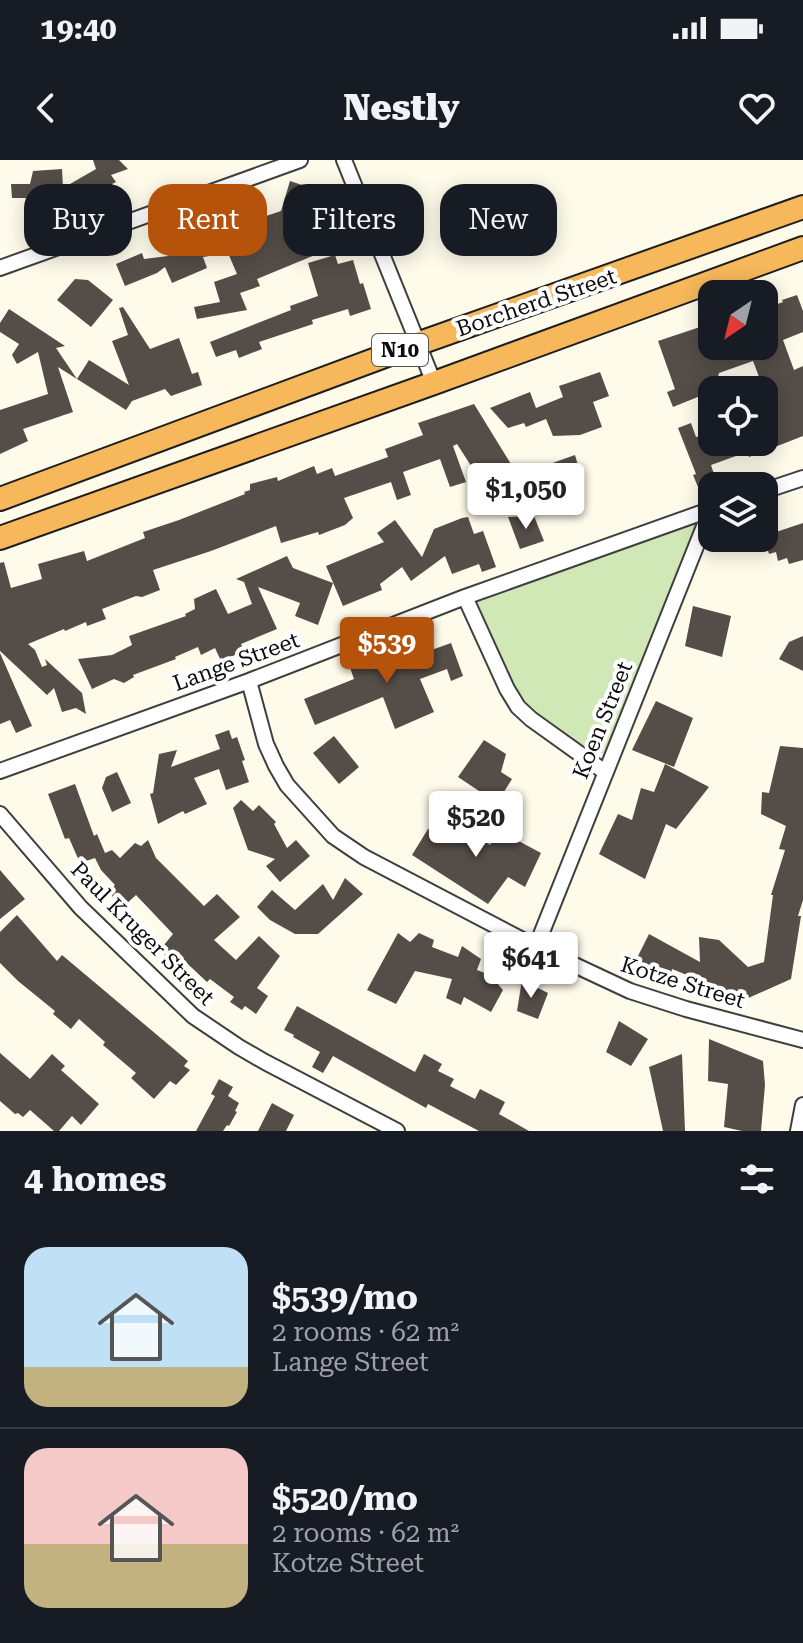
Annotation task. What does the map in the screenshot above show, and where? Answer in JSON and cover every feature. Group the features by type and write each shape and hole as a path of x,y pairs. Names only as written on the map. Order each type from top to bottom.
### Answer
{"highway":[{"name":"Borcherd Street","path":"0,499 417,344 803,207"},
{"name":"Borcherd Street","path":"0,538 803,248"}],"street":[{"path":"0,268 300,160"},
{"path":"344,160 434,383"},
{"path":"778,486 803,478"},
{"name":"Lange Street","path":"0,771 249,681 465,597 698,514"},
{"name":"Koen Street","path":"536,947 698,543"},
{"path":"465,597 518,707 605,772"},
{"name":"Kotze Street","path":"249,681 266,744 287,785 333,836 364,857 536,947 630,991 803,1040"},
{"name":"Paul Kruger Street","path":"0,814 81,908 193,1016 265,1062 397,1131"},
{"path":"798,1131 803,1105"}],"green space":[{"path":"698,516 698,536 613,758 534,725 519,715 471,601"}],"building":[{"path":"93,160 119,160 128,169 111,175 116,182 112,184 70,184 96,169"},
{"path":"62,169 63,184 30,184 33,171"},
{"path":"11,184 24,184 24,198 12,198"},
{"path":"283,204 283,256 313,256 257,279 260,286 240,293 247,310 197,319 194,307 220,302 214,282 237,274 229,256 267,256 267,216 281,211"},
{"path":"142,253 144,259 209,256 203,257 207,268 172,283 165,267 125,286 116,264"},
{"path":"332,256 335,256 338,264 353,260 371,309 350,316 348,309 312,320 313,324 259,342 262,349 239,358 236,350 216,357 210,342 318,296 308,263"},
{"path":"75,279 88,280 113,300 91,327 57,300"},
{"path":"797,295 803,311 803,332 783,340 794,370 803,366 803,436 778,446 778,376 759,376 753,361 719,373 718,376 698,376 698,397 673,407 667,392 675,389 658,341 698,328 698,360 778,360 778,304"},
{"path":"123,307 150,349 179,338 192,374 198,372 202,385 171,396 165,389 132,401 126,410 77,379 89,360 129,385 112,341 128,335 119,308"},
{"path":"9,309 65,346 56,348 77,379 58,367 73,412 23,429 28,441 0,454 0,410 48,394 38,352 17,364 12,355 19,344 0,332 0,323"},
{"path":"600,372 609,396 593,402 602,427 580,435 553,436 546,419 526,427 524,423 508,428 490,408 530,392 536,408 563,397 559,386"},
{"path":"474,404 514,469 495,476 509,498 500,503 495,503 457,444 453,446 466,482 450,487 440,459 403,472 411,495 397,500 391,482 344,498 353,518 345,525 319,535 318,532 281,543 276,526 153,570 160,590 102,609 106,619 87,626 86,622 64,629 28,644 35,650 42,667 47,665 45,659 82,693 86,714 76,708 62,712 54,688 47,695 0,651 0,563 4,562 11,588 42,579 38,564 84,551 87,561 145,538 143,532 245,494 250,490 250,484 277,477 278,481 314,466 317,474 332,468 335,476 388,457 385,449 423,435 418,423"},
{"path":"691,423 698,456 736,456 711,465 713,472 698,472 698,487 678,428"},
{"path":"575,455 580,472 559,496 537,473 544,466"},
{"path":"534,516 544,541 520,549 508,517"},
{"path":"468,517 474,534 483,531 496,567 482,572 479,564 452,574 445,556 411,581 402,567 380,584 382,590 343,606 326,566 384,542 377,533 395,520 422,557 434,529"},
{"path":"803,523 803,560 789,564 787,558 778,561 778,531"},
{"path":"287,556 293,568 333,583 318,625 295,616 300,603 258,587 277,629 241,644 244,651 221,661 215,648 201,655 198,647 133,675 124,683 114,679 92,689 78,659 112,655 132,645 129,636 186,616 195,609 194,599 216,589 228,614 252,604 244,582 236,579"},
{"path":"693,606 731,616 722,657 685,646"},
{"path":"803,636 803,671 779,659 789,642"},
{"path":"451,643 463,676 451,681 447,669 420,679 434,712 395,729 383,697 315,725 304,699 354,679 348,662 390,645 398,662"},
{"path":"0,653 32,726 16,733 10,720 0,724"},
{"path":"656,701 693,718 674,767 632,750"},
{"path":"229,730 232,739 237,737 249,782 226,790 219,769 194,778 207,804 185,814 183,811 158,824 150,794 153,793 159,754 177,750 171,767 220,749 215,735"},
{"path":"334,736 359,767 339,784 313,753"},
{"path":"484,740 506,754 501,772 512,779 497,803 458,777"},
{"path":"780,746 803,748 803,900 798,916 801,916 791,979 746,999 672,969 671,975 636,960 649,934 700,962 699,937 719,940 748,967 764,962 771,895 785,850 779,849 786,826 761,814 762,792 769,793"},
{"path":"665,764 709,787 676,829 666,824 645,879 599,854 618,814 632,820 641,788 654,792"},
{"path":"117,772 131,803 112,812 102,788 106,777"},
{"path":"75,784 94,836 97,834 105,853 112,850 120,858 135,843 141,846 148,840 156,858 204,906 217,894 240,917 214,940 236,960 259,936 280,956 257,988 268,996 256,1014 245,1006 242,1010 230,1002 234,997 210,979 207,982 176,953 170,960 159,951 173,934 136,895 123,907 108,892 115,885 95,858 80,863 69,838 65,839 48,794"},
{"path":"241,800 253,811 259,805 276,822 274,824 287,848 296,840 310,856 280,882 266,866 275,859 248,850 233,808"},
{"path":"459,820 490,845 498,830 541,853 525,887 508,877 488,904 412,855 428,829"},
{"path":"0,870 25,899 0,919"},
{"path":"345,878 363,894 318,934 295,934 270,920 257,907 272,890 295,910 323,884 333,900"},
{"path":"17,915 57,961 62,955 188,1061 184,1066 190,1070 176,1085 170,1081 154,1099 131,1078 136,1073 79,1019 71,1029 0,963 0,932"},
{"path":"398,933 410,942 419,933 434,940 432,947 458,957 462,946 481,959 477,970 490,975 503,990 491,1012 464,997 461,1005 446,998 452,979 415,971 396,1004 367,990"},
{"path":"522,980 548,993 538,1019 517,1011"},
{"path":"297,1006 415,1072 424,1054 442,1064 438,1071 454,1079 450,1086 475,1099 480,1089 505,1102 499,1114 529,1131 479,1131 428,1104 426,1108 333,1056 323,1073 312,1067 320,1052 284,1030"},
{"path":"619,1021 648,1039 631,1066 606,1052"},
{"path":"709,1039 763,1061 765,1085 761,1131 724,1127 728,1084 708,1081"},
{"path":"0,1053 30,1079 52,1054 65,1066 61,1070 99,1104 81,1125 72,1116 59,1131 54,1131 30,1110 23,1117 15,1114 0,1101"},
{"path":"682,1054 685,1131 663,1131 649,1067"},
{"path":"219,1079 233,1087 228,1096 239,1103 237,1112 223,1131 196,1131 215,1096 211,1094"},
{"path":"272,1103 294,1115 286,1131 258,1131"}]}
